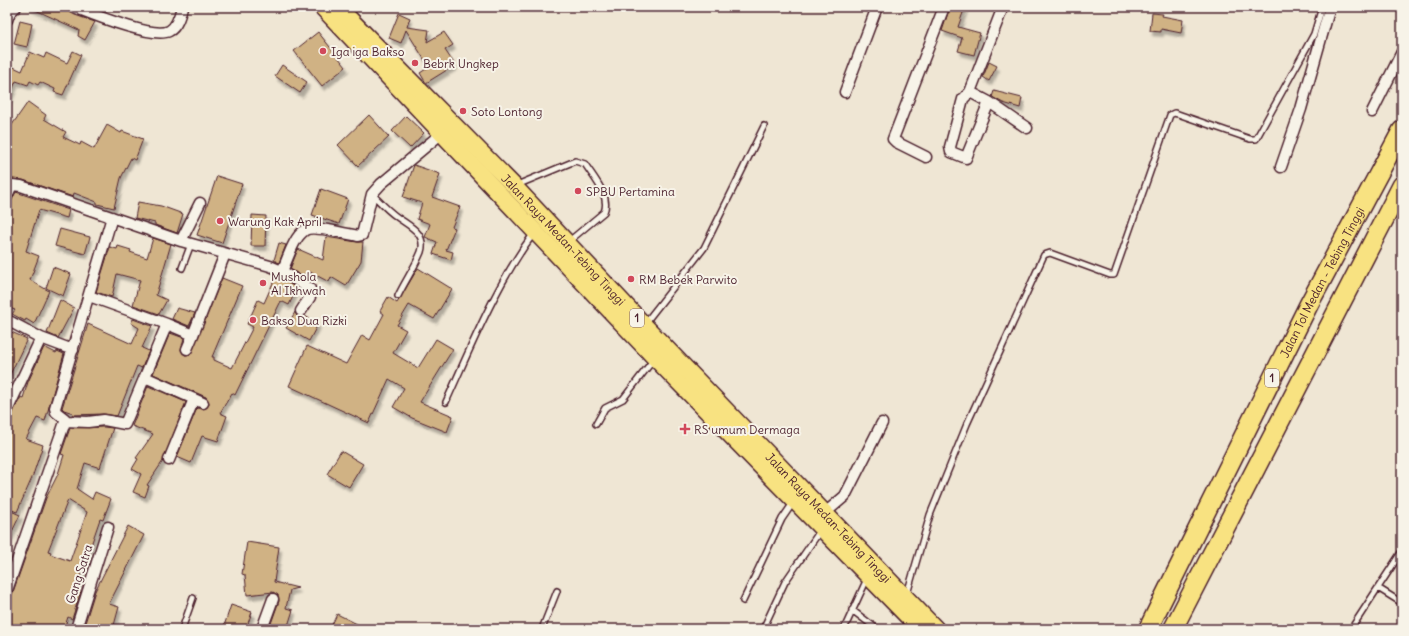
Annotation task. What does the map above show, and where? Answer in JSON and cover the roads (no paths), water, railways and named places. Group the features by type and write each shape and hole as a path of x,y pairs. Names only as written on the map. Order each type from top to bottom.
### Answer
{"highway":[{"name":"Jalan Raya Medan-Tebing Tinggi","path":"322,7 654,358 794,501 822,528 906,598 918,624"},
{"name":"Jalan Raya Medan-Tebing Tinggi","path":"338,7 514,186 644,325 825,512 872,571 918,624 936,629"},
{"name":"Jalan Tol Medan - Tebing Tinggi","path":"1148,629 1309,304 1402,130"},
{"name":"1","path":"1173,629 1402,184"}],"street":[{"path":"7,20 10,12 16,7"},
{"path":"74,7 120,24 164,33 171,30 177,22 182,7"},
{"path":"845,92 877,7"},
{"path":"926,157 896,142 894,139 944,7"},
{"path":"988,102 967,158 951,152 950,148 963,99 970,92 1003,7"},
{"path":"1281,167 1301,109 1330,7"},
{"path":"1372,112 1402,52"},
{"path":"970,92 1027,128"},
{"path":"282,272 300,235 305,230 317,229 358,236 362,235 372,194 381,184 442,133"},
{"path":"7,196 12,185 21,186 186,242 282,272 310,289 310,297 301,311"},
{"path":"186,242 200,203"},
{"path":"112,217 55,408 56,412 65,421 88,422 104,420 125,424 167,324"},
{"path":"187,349 226,254"},
{"path":"89,296 193,335"},
{"path":"7,320 41,338 73,350"},
{"path":"7,411 41,338"},
{"path":"144,377 198,401 171,454"},
{"path":"7,590 65,421"},
{"path":"825,512 845,496 882,423"},
{"name":"Gang Satra","path":"76,629 108,527"},
{"path":"262,629 274,599"}],"lane":[{"path":"906,598 930,515 968,424 1044,255 1050,253 1110,275 1114,275 1170,115 1174,113 1178,114 1250,140 1256,139 1314,34 1322,7"},
{"path":"644,325 704,248 764,126"},
{"path":"514,186 575,161 585,164 606,199 605,208 567,243"},
{"path":"372,194 398,218 413,227 421,237 423,243 421,252 398,296"},
{"path":"446,402 490,308 524,246 535,231"},
{"path":"182,268 186,242"},
{"path":"596,424 605,408 623,399 654,358"},
{"path":"743,602 782,519 794,501"},
{"path":"763,629 785,582 822,528"},
{"path":"1351,629 1402,551"},
{"path":"844,629 872,571"},
{"path":"1378,588 1402,603"},
{"path":"542,629 557,591"},
{"path":"182,629 194,598"},
{"path":"852,610 877,629"}],"place":[{"name":"Iga iga Bakso","path":"323,51"},
{"name":"Bebrk Ungkep","path":"415,63"},
{"name":"Soto Lontong","path":"463,111"},
{"name":"SPBU Pertamina","path":"578,191"},
{"name":"Warung Kak April","path":"220,221"},
{"name":"RM Bebek Parwito","path":"631,279"},
{"name":"Mushola Al Ikhwah","path":"263,283"},
{"name":"Bakso Dua Rizki","path":"253,320"},
{"name":"RS umum Dermaga","path":"685,429"}]}
